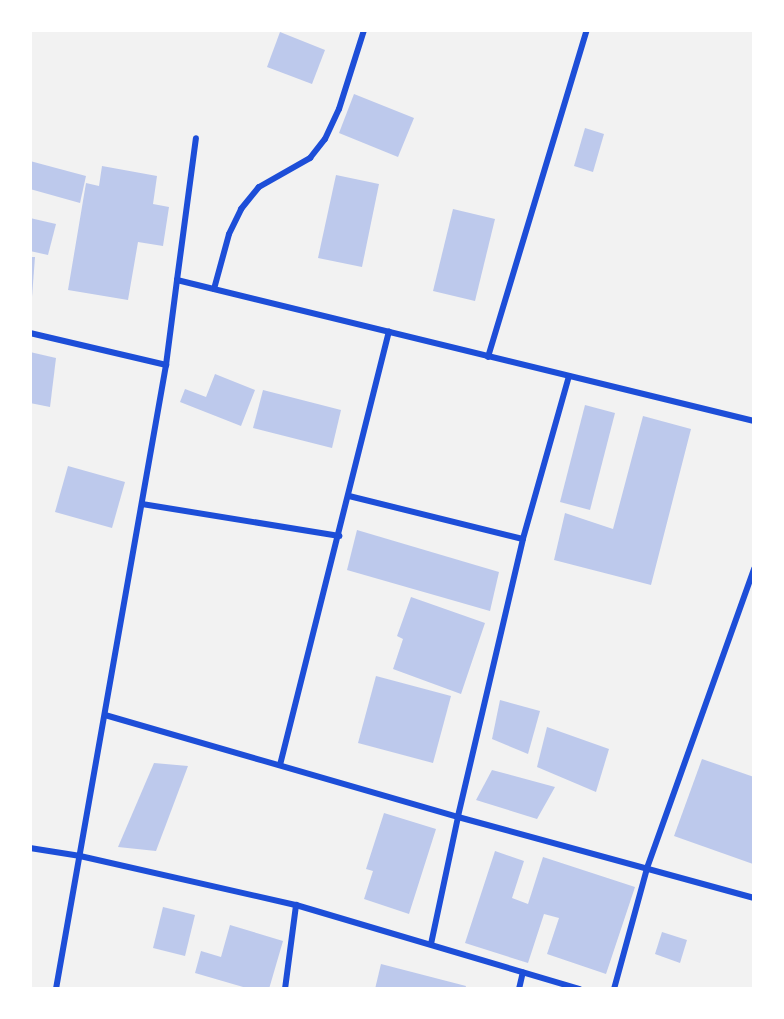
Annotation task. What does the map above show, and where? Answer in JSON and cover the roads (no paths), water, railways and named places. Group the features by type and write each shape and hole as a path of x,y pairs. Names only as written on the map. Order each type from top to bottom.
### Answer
{"street":[{"path":"214,289 229,234 240,209 259,187 310,158 325,139 339,109 364,30"},
{"path":"488,357 587,30"},
{"path":"56,989 166,365 196,138"},
{"path":"177,280 754,421"},
{"path":"280,765 389,332"},
{"path":"30,333 166,365"},
{"path":"431,944 458,817 524,539 569,376"},
{"path":"349,496 524,539"},
{"path":"142,504 339,536"},
{"path":"614,989 647,868 754,569"},
{"path":"105,715 458,817 754,897"},
{"path":"30,848 80,856 296,905 580,989"},
{"path":"285,989 296,905"},
{"path":"519,989 523,972"}]}
